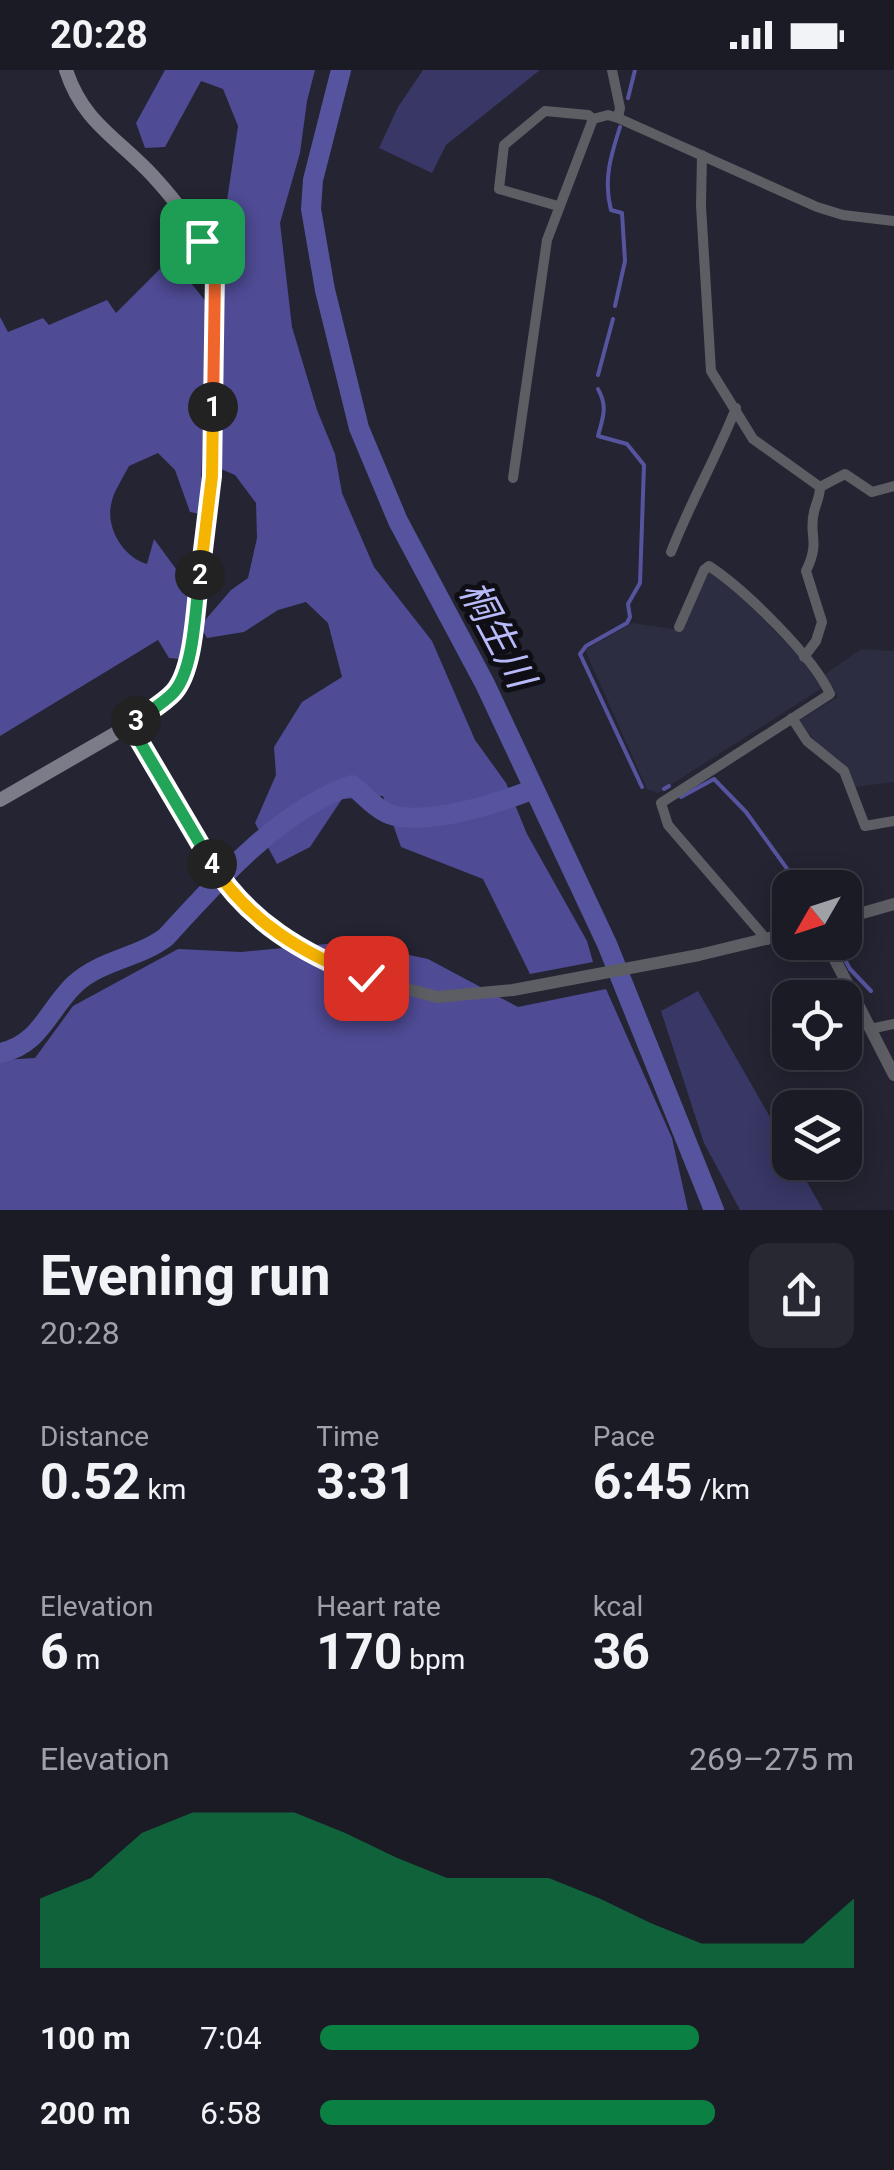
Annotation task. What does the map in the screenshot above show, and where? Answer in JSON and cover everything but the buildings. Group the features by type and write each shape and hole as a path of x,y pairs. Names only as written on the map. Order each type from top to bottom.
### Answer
{"main road":[{"path":"0,800 130,725 176,690 188,661 212,476 215,274 202,241 162,188 83,110 66,70"}],"street":[{"path":"612,70 620,108 618,118"},
{"path":"558,206 499,189 504,145 550,109 588,115 593,120"},
{"path":"513,478 547,240 593,120 604,116 618,118 817,207 842,215 894,221"},
{"path":"702,155 701,206 712,371 754,439 820,487"},
{"path":"671,552 685,514 715,462 736,408"},
{"path":"804,657 816,641 822,622 806,571 814,555 812,516 820,487 845,474 872,492 893,488"},
{"path":"679,626 709,566 730,580 804,657 830,694 661,803 668,825 766,940"},
{"path":"792,718 807,741 844,771 865,826 894,822"},
{"path":"130,725 221,877 252,912 289,942 366,978 437,998 513,990 772,938"},
{"path":"862,913 894,904"},
{"path":"835,960 894,1075"},
{"path":"870,1028 894,1024"}],"shaded area":[{"path":"165,70 315,70 300,153 280,223 292,327 335,454 342,493 374,567 432,641 475,740 506,783 527,834 587,941 593,962 530,974 483,879 401,847 383,796 342,799 310,847 277,864 255,823 276,775 274,747 302,702 342,677 328,623 306,602 278,610 244,632 207,638 200,626 231,590 248,578 257,538 256,503 235,475 221,469 223,228 238,126 223,89 201,81 165,147 145,148 136,123"},
{"path":"423,70 540,70 446,145 432,173 379,148 398,107"},
{"path":"171,258 207,303 200,514 190,512 175,470 158,453 129,466 114,495 110,514 118,541 131,556 147,564 154,539 190,588 180,659 169,658 158,640 0,736 0,317 8,332 43,318 49,325 107,300 116,313"},
{"path":"706,573 727,582 800,657 822,688 658,793 647,789 585,650 632,623 680,630"},
{"path":"861,649 894,651 894,782 855,787 798,721 838,697 824,675"},
{"path":"348,942 428,959 518,1007 606,989 672,1138 688,1210 0,1210 0,1060 35,1058 73,1006 178,949 241,952"},
{"path":"698,991 772,1120 772,1180 806,1180 823,1210 740,1210 704,1143 661,1011"}],"waterway":[{"name":"桐生川","path":"341,70 313,180 311,209 325,290 359,428 398,521 485,684 607,944 714,1210"},
{"path":"628,98 635,70"},
{"path":"615,306 625,261 622,213 611,210 608,178 620,127"},
{"path":"598,375 613,319"},
{"path":"598,389 604,407 598,436 627,444 644,465 640,583 628,604 627,623 586,646 580,654 642,787"},
{"path":"681,797 714,779 746,812 788,870"},
{"path":"0,1053 14,1049 34,1035 84,977 166,937 251,849 326,796 352,785 389,814 422,818 482,806 534,789"},
{"path":"664,789 669,786"},
{"path":"845,960 871,991"}],"route":[{"path":"202,241 215,274 212,476 188,661 176,690 130,725 237,898 289,942 333,966 366,978"}]}
